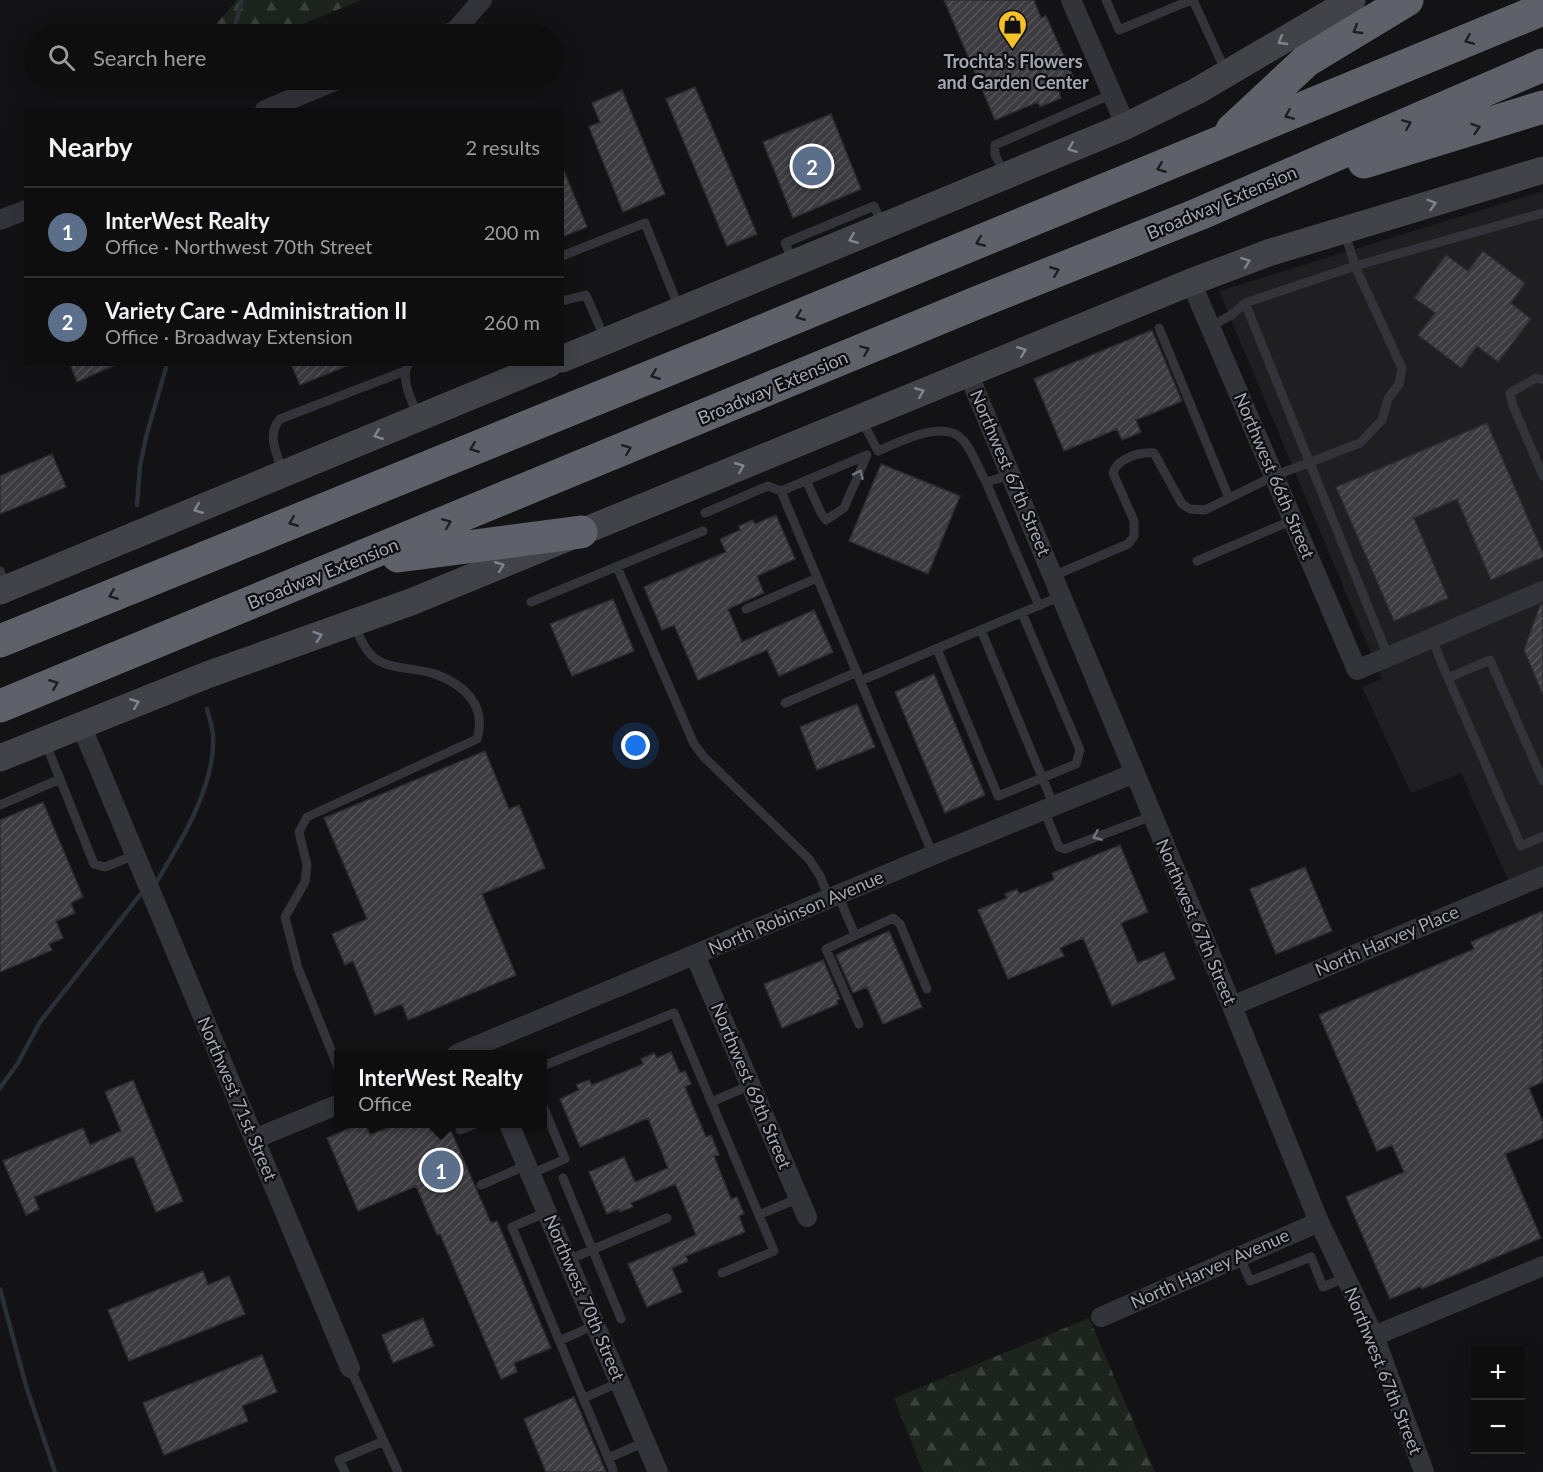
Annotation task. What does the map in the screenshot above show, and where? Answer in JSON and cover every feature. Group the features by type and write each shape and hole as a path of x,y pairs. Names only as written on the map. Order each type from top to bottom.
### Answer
{"highway":[{"path":"1215,145 1305,61 1407,0"},
{"path":"0,641 1543,9"},
{"name":"Broadway Extension","path":"0,706 1199,213 1543,65"},
{"path":"1199,213 1543,107"},
{"path":"354,562 581,532"}],"main road":[{"path":"564,358 1126,126 1227,74 1337,4"},
{"path":"0,758 259,655 411,602 1191,282 1271,252 1543,170"},
{"path":"2,584 284,474 544,366"}],"street":[{"path":"461,24 482,0"},
{"path":"1071,0 1126,126"},
{"path":"270,108 299,99 317,90"},
{"path":"0,220 24,211"},
{"name":"Northwest 66th Street","path":"1191,282 1357,670 1388,656"},
{"name":"Northwest 67th Street","path":"968,373 1232,1005 1319,1221 1374,1336 1424,1472"},
{"path":"1388,656 1543,591"},
{"name":"Northwest 71st Street","path":"81,725 350,1368"},
{"name":"North Robinson Avenue","path":"480,1050 695,955 1135,773"},
{"name":"North Harvey Place","path":"1232,1005 1543,876"},
{"name":"Northwest 69th Street","path":"695,955 807,1217"},
{"path":"254,1139 334,1106"},
{"name":"Northwest 70th Street","path":"511,1128 658,1472"},
{"name":"North Harvey Avenue","path":"1101,1317 1319,1221"},
{"path":"1374,1336 1543,1266"}],"lane":[{"path":"1106,0 1119,30 1192,0 1227,74"},
{"path":"1006,176 995,155 995,145 1112,94"},
{"path":"1210,327 1233,314 1245,303 1355,266 1543,213"},
{"path":"564,255 645,223 680,310"},
{"path":"1053,576 1128,544 1134,536 1134,521 1113,473 1115,465 1123,459 1154,453 1182,504 1190,509 1204,510 1274,476 1360,442 1382,420 1388,399 1399,384 1402,368 1355,266 1344,230"},
{"path":"564,300 586,295 606,341"},
{"path":"1245,303 1388,656"},
{"path":"1159,328 1229,498"},
{"path":"284,474 274,444 273,431 280,419 406,368 410,395 418,418"},
{"path":"1543,380 1536,378 1510,393 1513,406 1543,476"},
{"path":"860,417 878,451"},
{"path":"705,513 768,486 781,491 921,433 948,432 962,439 986,482 1039,606"},
{"path":"806,480 826,520 844,508 867,455"},
{"path":"986,482 1011,475"},
{"path":"781,491 933,855"},
{"path":"1197,561 1293,520"},
{"path":"531,602 703,531"},
{"path":"617,567 694,744 704,757 809,860 855,935"},
{"path":"746,609 817,578"},
{"path":"785,703 937,649 1061,596"},
{"path":"937,649 998,796 1076,764 1080,750 1022,613"},
{"path":"334,1058 298,968 285,917 305,882 307,865 299,832 308,817 477,739 481,726 478,706 462,689 436,675 382,663 369,654 353,624"},
{"path":"981,630 1042,778 1059,847 1065,849 1152,816"},
{"path":"1432,638 1521,846 1543,836"},
{"path":"1448,678 1490,660 1543,781"},
{"path":"45,740 94,864 105,867 135,855"},
{"path":"0,805 60,778"},
{"path":"859,1024 826,949 893,918 900,924 927,989"},
{"path":"547,1064 674,1013 774,1251 722,1273"},
{"path":"711,1102 751,1085"},
{"path":"481,1185 565,1159 547,1116"},
{"path":"460,1130 465,1128"},
{"path":"563,1178 621,1319"},
{"path":"759,1215 799,1198"},
{"path":"547,1212 512,1227 613,1470"},
{"path":"568,1260 667,1218"},
{"path":"1239,1256 1250,1281 1311,1257 1323,1287 1346,1277"},
{"path":"559,1341 595,1325"},
{"name":"Northwest 71st Street","path":"350,1368 398,1472"},
{"path":"584,1398 620,1382"},
{"path":"345,1472 339,1460 384,1441"},
{"path":"609,1458 645,1442"}],"shaded area":[{"path":"1543,191 1543,868 1509,882 1461,773 1411,793 1362,687 1382,679 1219,291"}],"green space":[{"path":"237,0 361,0 302,24 216,24"},
{"path":"1089,1318 1155,1472 923,1472 894,1398"}],"building":[{"name":"Trochta's Flowers and Garden Center","path":"944,0 1034,0 1041,18 1046,16 1076,83 1059,91 1061,98 1040,107 1038,102 995,120"},
{"path":"695,87 757,234 727,246 666,99"},
{"path":"622,90 665,194 623,212 589,127 600,122 592,103"},
{"path":"831,114 861,189 793,218 763,142"},
{"path":"564,171 587,227 564,236"},
{"path":"1483,251 1525,283 1511,303 1531,319 1498,362 1477,346 1461,368 1418,335 1435,313 1414,298 1446,255 1468,271"},
{"path":"1152,330 1182,401 1136,420 1141,432 1122,440 1117,429 1064,451 1034,379"},
{"path":"71,366 113,366 77,382"},
{"path":"292,366 347,366 300,385"},
{"path":"1487,423 1543,557 1491,580 1457,499 1414,518 1448,598 1394,621 1336,487"},
{"path":"52,454 66,487 0,514 0,476"},
{"path":"881,464 960,496 928,574 849,541"},
{"path":"776,515 795,559 757,576 764,593 728,609 742,642 814,610 833,652 779,676 767,650 698,680 674,625 662,630 644,587 726,552 720,539 740,530 739,526 753,520 755,524"},
{"path":"613,599 634,651 572,676 550,624"},
{"path":"1543,604 1543,695 1524,650 1540,605"},
{"path":"934,674 985,795 945,813 895,692"},
{"path":"857,704 875,747 817,770 800,727"},
{"path":"485,751 509,809 519,805 545,868 482,894 516,975 408,1020 402,1004 375,1015 353,961 345,965 332,934 367,919 324,818"},
{"path":"43,802 83,897 71,903 75,913 56,921 63,938 49,944 52,950 0,972 0,820"},
{"path":"1120,845 1148,912 1121,923 1138,963 1164,952 1175,979 1112,1006 1083,938 1060,948 1064,956 1008,979 978,910 1007,898 1005,894 1017,889 1019,894 1054,880 1052,873"},
{"path":"1305,867 1332,931 1276,954 1250,889"},
{"path":"1543,911 1543,1082 1529,1088 1543,1122 1543,1138 1505,1154 1541,1238 1422,1289 1421,1286 1390,1299 1346,1197 1404,1172 1392,1145 1377,1151 1319,1015 1474,949 1471,942"},
{"path":"889,931 922,1007 883,1024 867,987 853,993 836,955"},
{"path":"823,960 840,999 837,1000 838,1004 782,1028 764,984"},
{"path":"671,1052 680,1073 685,1071 691,1084 685,1087 706,1137 711,1135 719,1155 714,1156 731,1199 737,1197 744,1214 739,1216 745,1232 686,1256 688,1261 672,1268 682,1292 647,1307 628,1264 696,1235 679,1192 675,1184 631,1203 633,1207 607,1214 589,1172 624,1157 635,1182 668,1168 648,1118 580,1147 560,1099 579,1090 576,1085 589,1080 592,1085 643,1064 641,1059 654,1053 657,1058"},
{"path":"133,1080 183,1201 156,1212 133,1156 34,1197 39,1209 26,1215 3,1161 83,1128 90,1145 121,1131 105,1092"},
{"path":"350,1128 367,1128 370,1135 387,1128 450,1128 491,1223 497,1221 551,1348 514,1363 517,1372 501,1379 440,1234 437,1235 416,1186 358,1211 327,1138"},
{"path":"203,1271 208,1285 229,1276 245,1314 129,1361 108,1310"},
{"path":"423,1318 434,1346 393,1363 382,1335"},
{"path":"262,1355 277,1392 242,1406 248,1421 164,1455 143,1403"},
{"path":"574,1397 606,1472 546,1472 524,1419"}],"waterway":[{"path":"236,24 242,0"},
{"path":"137,505 140,466 146,437 166,366"},
{"path":"157,881 186,831 209,773 213,736 207,709"},
{"path":"0,1088 18,1063 40,1022 140,895"},
{"path":"0,1289 26,1386 55,1472"}],"place":[{"name":"Trochta's Flowers and Garden Center","path":"1013,50"},
{"name":"Variety Care - Administration II","path":"812,166"},
{"name":"InterWest Realty","path":"441,1170"}]}
